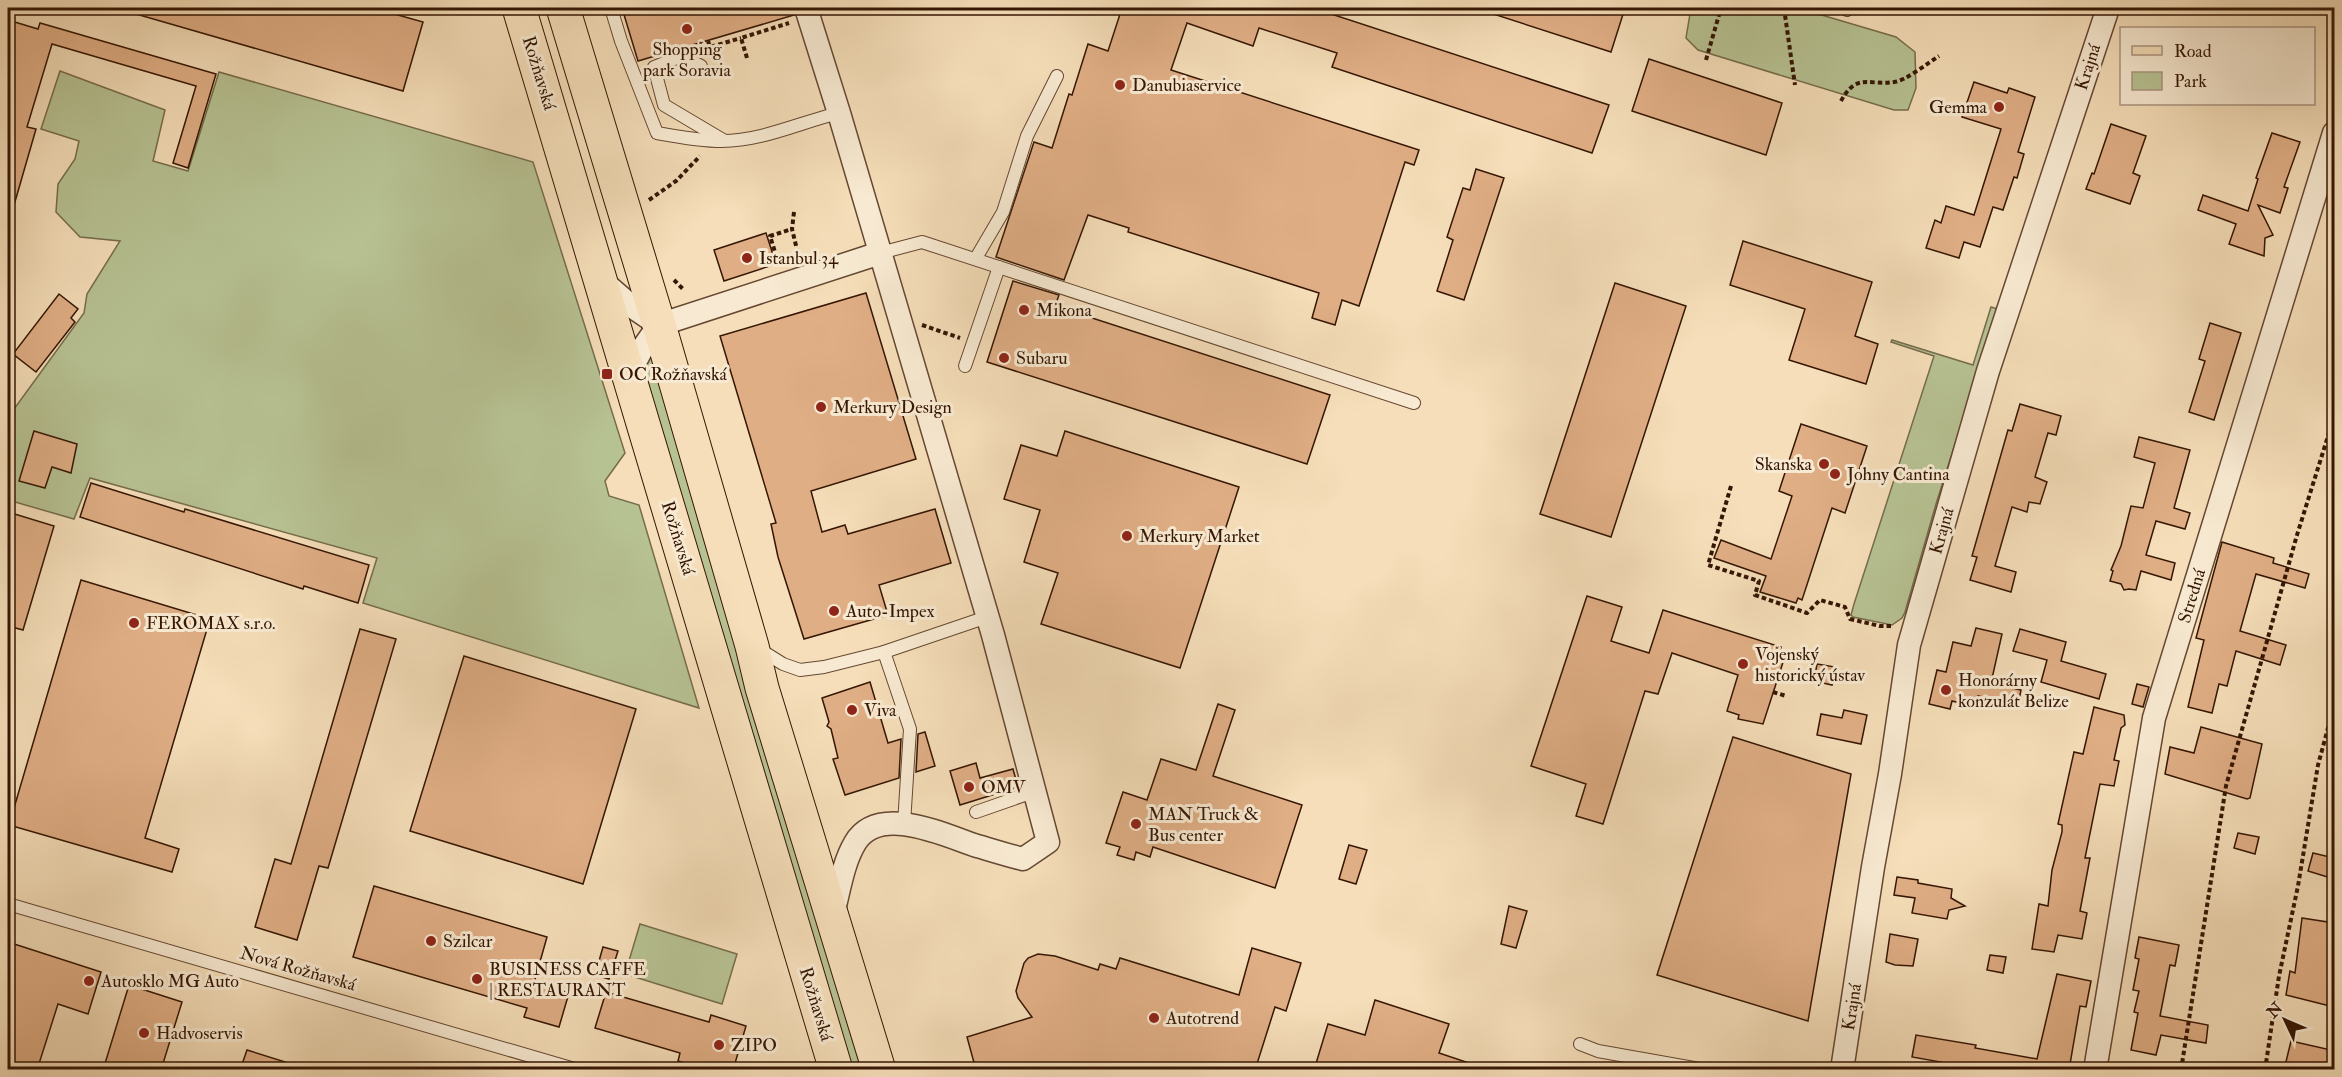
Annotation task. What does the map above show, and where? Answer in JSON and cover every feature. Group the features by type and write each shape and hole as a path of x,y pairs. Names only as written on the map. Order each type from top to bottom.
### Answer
{"main road":[{"name":"Rožňavská","path":"519,8 836,1070"},
{"path":"563,8 659,325 752,646 762,688 832,914 882,1065"}],"street":[{"name":"Krajná","path":"1842,1070 1909,645 1988,371 2108,8"},
{"path":"798,15 839,113 987,617 1036,790 1048,842 1023,859 974,845 932,829 904,824 872,826 855,842 832,914"},
{"name":"Stredná","path":"2096,1070 2154,718 2334,133"},
{"path":"629,373 659,325 880,253"},
{"path":"601,279 631,306 659,325"}],"lane":[{"path":"611,8 621,41 657,133 694,140 719,141 770,134 839,113"},
{"path":"700,66 682,56 654,67 664,105 719,141"},
{"path":"976,258 1003,212 1027,136 1057,76"},
{"path":"880,253 922,242 1414,403"},
{"path":"964,366 999,267"},
{"path":"752,646 783,664 800,670 824,667 884,652 987,617"},
{"path":"884,652 910,729 904,824"},
{"path":"976,812 1036,790"},
{"name":"Nová Rožňavská","path":"8,904 578,1070"},
{"path":"1580,1044 1598,1051 1705,1070"}],"path":[{"path":"1706,60 1721,8"},
{"path":"1784,8 1795,85"},
{"path":"708,41 710,47 741,38 798,15"},
{"path":"741,38 747,58"},
{"path":"1841,101 1847,90 1866,80 1895,82 1939,56"},
{"path":"648,200 676,181 719,141"},
{"path":"794,212 792,229 800,260"},
{"path":"780,266 770,236 792,229"},
{"path":"918,324 973,342"},
{"path":"2181,1070 2226,786 2297,535 2334,417"},
{"path":"1731,486 1707,565 1760,581 1755,595 1807,613 1820,600 1833,603"},
{"path":"1773,692 1786,696"},
{"path":"2265,1070 2279,976 2298,886 2318,765 2334,706"}],"green space":[{"path":"1691,8 1798,8 1896,37 1915,52 1916,88 1908,110 1894,110 1698,50 1686,38"},
{"path":"60,71 165,110 153,161 188,171 219,72 533,162 625,453 605,481 609,496 639,505 699,708 363,603 377,558 90,478 74,519 8,500 8,416 84,313 87,294 120,241 80,237 56,212 58,184 75,159 79,141 41,129"},
{"path":"1991,307 1998,309 1936,504 1905,612 1902,618 1892,625 1853,617 1851,615 1854,604 1934,356 1891,342 1892,340 1973,365"},
{"path":"653,346 868,1069 845,1069 643,375 647,357"},
{"path":"640,924 737,954 722,1004 625,974"}],"building":[{"path":"130,8 373,8 423,22 403,91 129,12"},
{"name":"Shopping park Soravia","path":"622,8 793,8 794,15 638,61"},
{"path":"1122,8 1313,8 1609,105 1592,153 1332,67 1337,53 1259,28 1253,46 1187,23 1171,70 1419,150 1414,165 1405,162 1359,306 1342,300 1335,325 1312,318 1319,293 1128,232 1129,228 1088,215 1064,280 996,257 1034,142 1052,148 1088,44 1108,51"},
{"path":"1484,8 1625,8 1611,52 1484,11"},
{"path":"8,20 38,29 40,23 216,74 188,168 173,163 196,86 52,44 27,127 36,129 12,212 8,211"},
{"path":"1649,59 1782,103 1766,155 1632,111"},
{"path":"1974,82 2007,93 2009,88 2035,97 2018,152 2024,154 2017,178 2014,177 2003,210 1993,207 1980,247 1964,242 1959,258 1926,248 1935,220 1941,223 1946,206 1974,215 2001,129 1962,117"},
{"path":"2111,124 2146,136 2133,173 2140,176 2130,204 2086,189 2092,173 2094,174"},
{"path":"2272,133 2300,142 2284,187 2288,188 2280,213 2258,205 2273,235 2265,238 2264,256 2229,244 2236,224 2198,210 2203,195 2248,211 2258,179 2256,178"},
{"path":"1476,169 1504,178 1464,300 1437,291 1453,240 1447,237 1463,188 1470,190"},
{"path":"766,233 776,264 724,281 714,250"},
{"path":"1743,241 1872,282 1855,336 1878,344 1866,384 1789,360 1805,309 1730,285"},
{"path":"1013,281 1059,295 1055,306 1330,395 1307,464 987,362"},
{"path":"1615,283 1686,306 1611,537 1540,514"},
{"name":"Merkury Design","path":"866,293 916,459 811,491 822,532 845,525 848,534 935,509 951,563 879,585 888,615 804,639 778,557 771,524 776,523 720,336"},
{"path":"59,294 78,309 71,318 75,322 36,372 13,354"},
{"path":"2210,323 2241,333 2214,420 2189,412 2205,361 2199,359"},
{"path":"2020,404 2061,416 2056,435 2048,433 2035,477 2047,482 2040,504 2029,502 2027,512 2012,507 1995,566 2016,572 2011,592 1970,580 1977,557 1972,556 2008,430 2012,431"},
{"path":"1801,424 1867,446 1845,513 1832,508 1802,600 1798,598 1796,603 1760,592 1766,576 1714,558 1721,540 1771,559 1792,496 1779,491"},
{"path":"34,431 77,444 71,473 52,467 45,488 19,481"},
{"name":"Merkury Market","path":"1065,431 1239,487 1180,668 1041,624 1058,573 1024,562 1040,510 1004,499 1021,445 1057,456"},
{"path":"2139,437 2190,450 2174,508 2190,513 2185,529 2156,521 2146,555 2175,563 2171,580 2141,571 2136,590 2124,590 2121,584 2110,581 2113,571 2111,570 2121,546 2131,506 2143,508 2155,463 2134,457"},
{"path":"91,483 369,565 358,603 304,586 303,589 80,517"},
{"path":"8,512 54,526 23,630 8,626"},
{"path":"2222,542 2274,558 2273,563 2309,574 2305,588 2256,574 2240,631 2286,645 2280,665 2236,651 2227,686 2219,684 2212,713 2188,707 2204,640 2196,638"},
{"path":"81,580 210,619 145,838 179,849 172,872 9,825"},
{"path":"1587,596 1622,607 1611,641 1649,653 1663,610 1781,647 1780,651 1786,653 1763,724 1738,719 1739,715 1727,711 1738,675 1672,653 1658,694 1645,691 1603,824 1576,816 1586,784 1531,766"},
{"path":"1976,628 2002,634 1991,683 2021,690 2018,705 1978,696 1976,707 1952,701 1950,709 1929,704 1937,670 1946,672 1953,642 1971,646"},
{"path":"360,629 396,639 328,868 319,866 297,940 255,927 275,859 291,864"},
{"path":"2020,629 2066,642 2061,661 2106,674 2099,699 2041,682 2047,660 2013,651"},
{"path":"464,656 636,709 583,884 410,831"},
{"path":"1817,664 1835,667 1832,685 1814,681"},
{"path":"870,682 888,743 901,739 899,778 845,795 833,759 838,758 831,729 827,726 829,722 822,698"},
{"path":"2137,684 2149,687 2143,707 2132,704"},
{"path":"1218,704 1235,710 1213,776 1302,805 1275,888 1153,847 1150,857 1136,852 1134,860 1117,855 1120,847 1106,843 1123,792 1147,800 1161,759 1196,770"},
{"path":"2094,707 2124,715 2125,725 2121,728 2114,760 2119,761 2114,786 2100,784 2085,858 2090,858 2080,911 2087,913 2082,939 2058,935 2054,952 2032,949 2039,904 2048,906 2052,870 2062,832 2062,825 2058,824 2074,752 2083,754"},
{"path":"1844,710 1867,715 1861,744 1817,735 1821,714 1842,718"},
{"path":"2201,727 2262,744 2250,798 2165,774 2170,747 2194,753"},
{"path":"925,732 935,766 916,772 918,734"},
{"path":"1733,737 1851,774 1808,1021 1657,975"},
{"path":"976,763 980,778 1013,769 1018,787 960,805 950,771"},
{"path":"2238,833 2259,837 2255,854 2234,848"},
{"path":"1349,845 1367,850 1356,884 1339,879"},
{"path":"2313,853 2334,858 2334,879 2308,871"},
{"path":"1897,877 1952,889 1951,898 1965,906 1949,910 1947,919 1912,913 1915,898 1894,895"},
{"name":"Szilcar","path":"374,886 547,937 534,983 569,993 559,1027 524,1017 527,1008 353,957"},
{"path":"1509,906 1527,911 1516,948 1501,944"},
{"path":"2302,918 2334,923 2334,1007 2286,995 2290,971 2295,973"},
{"path":"1890,934 1918,939 1913,966 1886,962"},
{"path":"2139,937 2179,945 2175,966 2170,965 2160,1016 2208,1025 2206,1043 2161,1035 2156,1055 2131,1050 2138,1013 2134,1012 2139,991 2133,990 2139,959 2135,958"},
{"path":"8,942 101,972 88,1014 58,1004 37,1070 8,1070"},
{"path":"603,947 618,951 609,979 595,975"},
{"name":"Autotrend","path":"1252,948 1301,963 1286,1011 1275,1007 1255,1070 976,1070 967,1037 1032,1017 1018,998 1016,991 1024,963 1028,958 1038,954 1055,956 1098,970 1100,964 1116,969 1120,958 1239,995"},
{"path":"1990,955 2006,957 2003,973 1987,970"},
{"path":"2057,974 2091,981 2086,1007 2080,1006 2069,1070 1985,1070 1912,1057 1916,1035 1976,1045 1975,1048 2037,1059"},
{"path":"129,985 182,1002 161,1070 103,1070"},
{"path":"606,992 709,1022 711,1015 746,1026 733,1070 708,1070 678,1061 680,1053 595,1028"},
{"path":"1375,1000 1449,1024 1439,1053 1478,1066 1478,1070 1314,1070 1328,1024 1365,1035"},
{"path":"2291,1041 2331,1050 2327,1070 2284,1070"},
{"path":"247,1050 298,1066 297,1070 240,1070"}],"place":[{"name":"Shopping park Soravia","path":"687,29"},
{"name":"Danubiaservice","path":"1120,85"},
{"name":"Gemma","path":"1999,107"},
{"name":"Istanbul 34","path":"747,258"},
{"name":"Mikona","path":"1024,310"},
{"name":"Subaru","path":"1004,358"},
{"name":"OC Rožňavská","path":"607,374"},
{"name":"Merkury Design","path":"821,407"},
{"name":"Skanska","path":"1824,464"},
{"name":"Johny Cantina","path":"1835,474"},
{"name":"Merkury Market","path":"1127,536"},
{"name":"Auto-Impex","path":"834,611"},
{"name":"FEROMAX s.r.o.","path":"134,623"},
{"name":"Vojenský historický ústav","path":"1743,664"},
{"name":"Honorárny konzulát Belize","path":"1946,690"},
{"name":"Viva","path":"852,710"},
{"name":"OMV","path":"969,787"},
{"name":"MAN Truck & Bus center","path":"1136,824"},
{"name":"Szilcar","path":"431,941"},
{"name":"BUSINESS CAFFE | RESTAURANT","path":"477,979"},
{"name":"Autosklo MG Auto","path":"89,981"},
{"name":"Autotrend","path":"1154,1018"},
{"name":"Hadvoservis","path":"144,1033"},
{"name":"ZIPO","path":"719,1045"}]}
